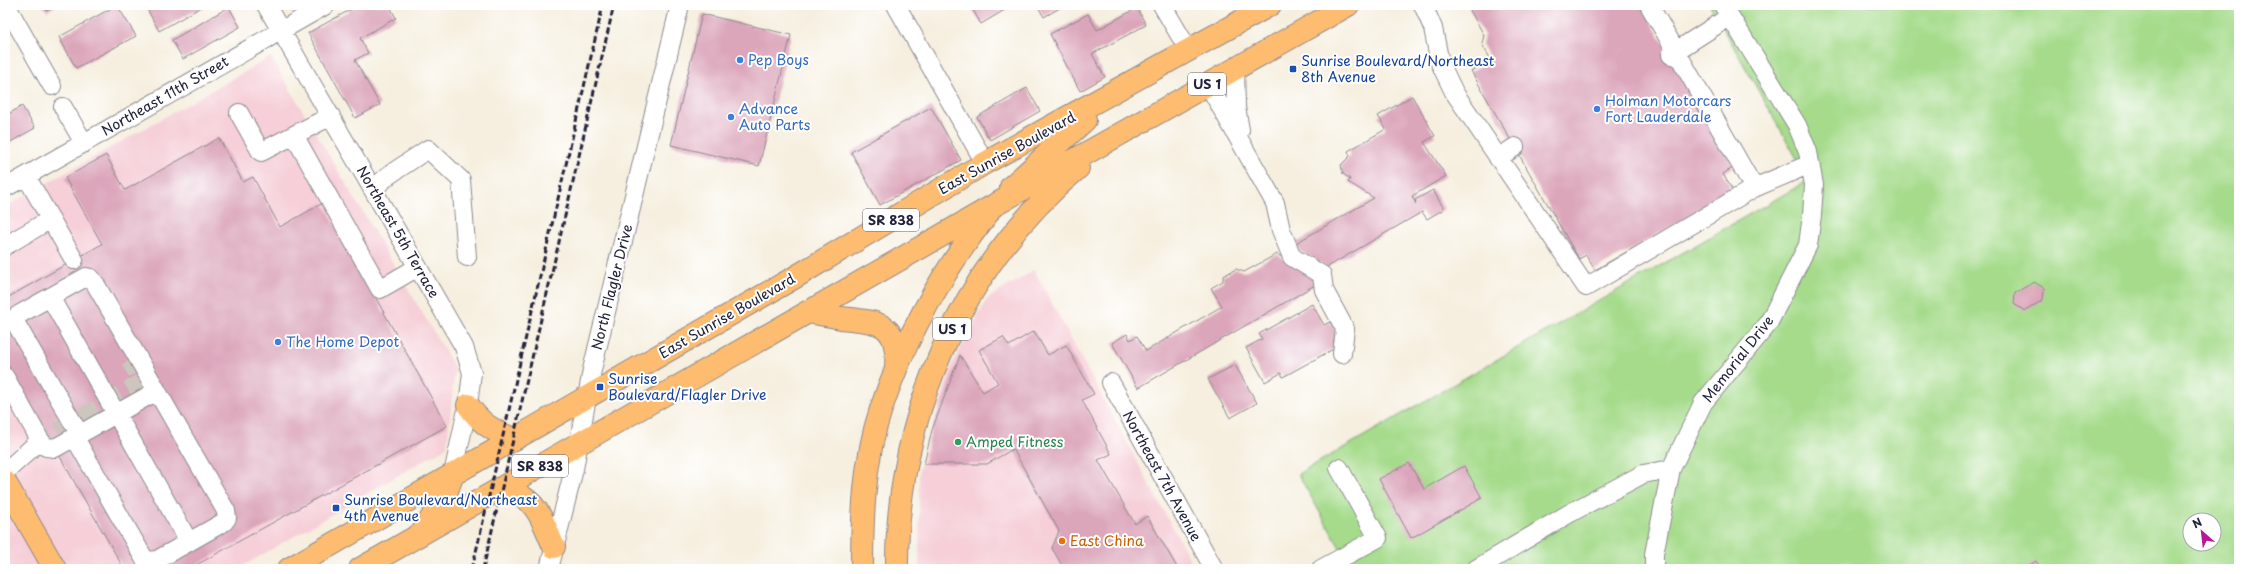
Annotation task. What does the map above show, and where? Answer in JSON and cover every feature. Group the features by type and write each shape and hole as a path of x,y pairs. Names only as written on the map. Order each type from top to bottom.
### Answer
{"main road":[{"name":"US 1","path":"1124,88 1270,5"},
{"name":"US 1","path":"897,569 900,500 906,461 918,413 934,368 954,324 979,280 1009,239 1039,205 1111,141 1348,5"},
{"name":"East Sunrise Boulevard","path":"289,569 804,273 985,163 1124,88"},
{"path":"994,206 1051,149 1124,88"},
{"name":"SR 838","path":"360,569 807,312 1111,141"},
{"name":"US 1","path":"862,569 865,502 870,464 881,410 919,319 952,262 994,206"},
{"path":"807,312 860,319 882,326 890,332 895,342 896,373"},
{"path":"468,404 477,419 513,439"},
{"path":"422,534 444,496 453,474"},
{"path":"5,482 55,569"},
{"path":"502,488 522,495 531,502 538,511 554,547"}],"street":[{"path":"6,5 52,86"},
{"name":"Northeast 5th Terrace","path":"266,5 464,347 472,373 468,404 453,474"},
{"name":"Northeast 11th Street","path":"5,188 326,5"},
{"name":"North Flagler Drive","path":"549,569 574,469 586,397 680,5"},
{"path":"896,5 985,163"},
{"path":"1162,5 1189,51"},
{"path":"1423,5 1433,28 1440,63 1454,92 1586,287 1754,188 1810,164"},
{"path":"1649,5 1673,53 1754,188"},
{"path":"1673,53 1726,11"},
{"name":"Memorial Drive","path":"1654,569 1654,554 1671,469 1703,403 1768,324 1808,245 1814,185 1808,152 1797,125 1726,11"},
{"path":"1234,120 1235,69"},
{"path":"1208,84 1234,120 1243,146 1274,203 1281,230 1292,257 1322,275 1324,290 1345,329 1342,354"},
{"path":"63,107 84,143"},
{"path":"239,113 261,152 330,116"},
{"path":"294,135 380,288 418,267"},
{"path":"1498,158 1515,148"},
{"path":"373,189 388,176 428,149 460,180 467,257"},
{"path":"26,176 74,260"},
{"path":"5,246 50,219"},
{"path":"86,277 91,278 226,511 227,518 224,522 158,560 150,562 145,560 15,322 16,318 20,314 50,297 86,277"},
{"path":"50,297 189,542"},
{"path":"5,377 40,440 46,447 58,448 157,390"},
{"name":"Northeast 7th Avenue","path":"1111,383 1214,569"},
{"path":"5,472 35,446"},
{"path":"1321,569 1378,538 1339,468"},
{"path":"1476,569 1570,513 1643,474 1671,469"}],"shaded area":[{"path":"271,57 455,368 447,447 238,569 5,569 5,207"},
{"path":"1034,270 1195,569 919,569 919,469 952,365 987,299"}],"green space":[{"path":"1710,5 2239,5 2239,569 1352,569 1298,474 1809,180"}],"building":[{"path":"43,5 57,5 47,11"},
{"path":"117,5 136,36 76,68 59,37"},
{"path":"150,5 205,5 159,31 146,7"},
{"path":"359,5 389,5 396,18 360,38 368,53 355,60 380,105 355,118 308,33"},
{"path":"970,5 1013,5 981,24"},
{"path":"1037,5 1065,5 1044,17"},
{"name":"Holman Motorcars Fort Lauderdale","path":"1467,5 1642,5 1734,167 1723,174 1733,191 1595,270 1586,255 1579,259 1471,71 1491,60 1482,44 1484,35"},
{"path":"229,7 240,27 183,59 172,40"},
{"path":"1137,8 1146,25 1092,54 1105,77 1080,91 1050,34 1088,14 1097,30"},
{"path":"702,14 791,35 759,166 671,145"},
{"path":"1027,88 1040,111 990,140 977,117"},
{"path":"1412,96 1435,136 1424,142 1446,176 1412,196 1416,204 1415,200 1433,190 1444,209 1427,219 1422,212 1327,267 1300,251 1296,243 1374,198 1348,182 1350,179 1343,174 1341,165 1350,156 1348,151 1386,129 1378,116"},
{"path":"22,106 35,128 5,145 5,116"},
{"path":"931,107 961,160 880,205 851,152"},
{"path":"219,138 243,182 253,177 280,227 323,203 447,426 189,569 124,569 5,360 5,299 102,244 65,178 106,155 125,190"},
{"path":"1277,254 1307,272 1315,285 1138,388 1112,343 1127,334 1130,340 1137,336 1146,351 1222,306 1211,288 1223,281 1223,276 1236,269 1244,272"},
{"path":"2034,282 2044,288 2043,300 2025,311 2014,304 2015,293"},
{"path":"1312,304 1324,325 1330,322 1339,337 1333,341 1337,347 1283,377 1281,373 1265,382 1246,348 1262,339 1259,334"},
{"path":"1034,331 1048,355 1066,345 1094,394 1082,400 1111,454 1098,460 1135,524 1147,516 1178,569 1064,569 1052,548 1059,531 1013,449 987,464 924,464 932,430 960,355 983,392 998,383 979,350 1003,337 1009,346"},
{"path":"1235,365 1257,403 1230,418 1208,379"},
{"path":"1409,463 1424,489 1464,466 1482,498 1411,538 1379,479"},
{"path":"2036,561 2041,569 2023,569"}],"tunnel":[{"path":"35,445 142,382 130,360"}],"railway":[{"path":"472,569 603,5"},
{"path":"483,569 614,5"}],"place":[{"name":"Pep Boys","path":"740,60"},
{"name":"Sunrise Boulevard/Northeast 8th Avenue","path":"1293,69"},
{"name":"Holman Motorcars Fort Lauderdale","path":"1597,109"},
{"name":"Advance Auto Parts","path":"731,117"},
{"name":"The Home Depot","path":"278,342"},
{"name":"Sunrise Boulevard/Flagler Drive","path":"600,387"},
{"name":"Amped Fitness","path":"958,442"},
{"name":"Sunrise Boulevard/Northeast 4th Avenue","path":"336,508"},
{"name":"East China","path":"1062,541"}]}
